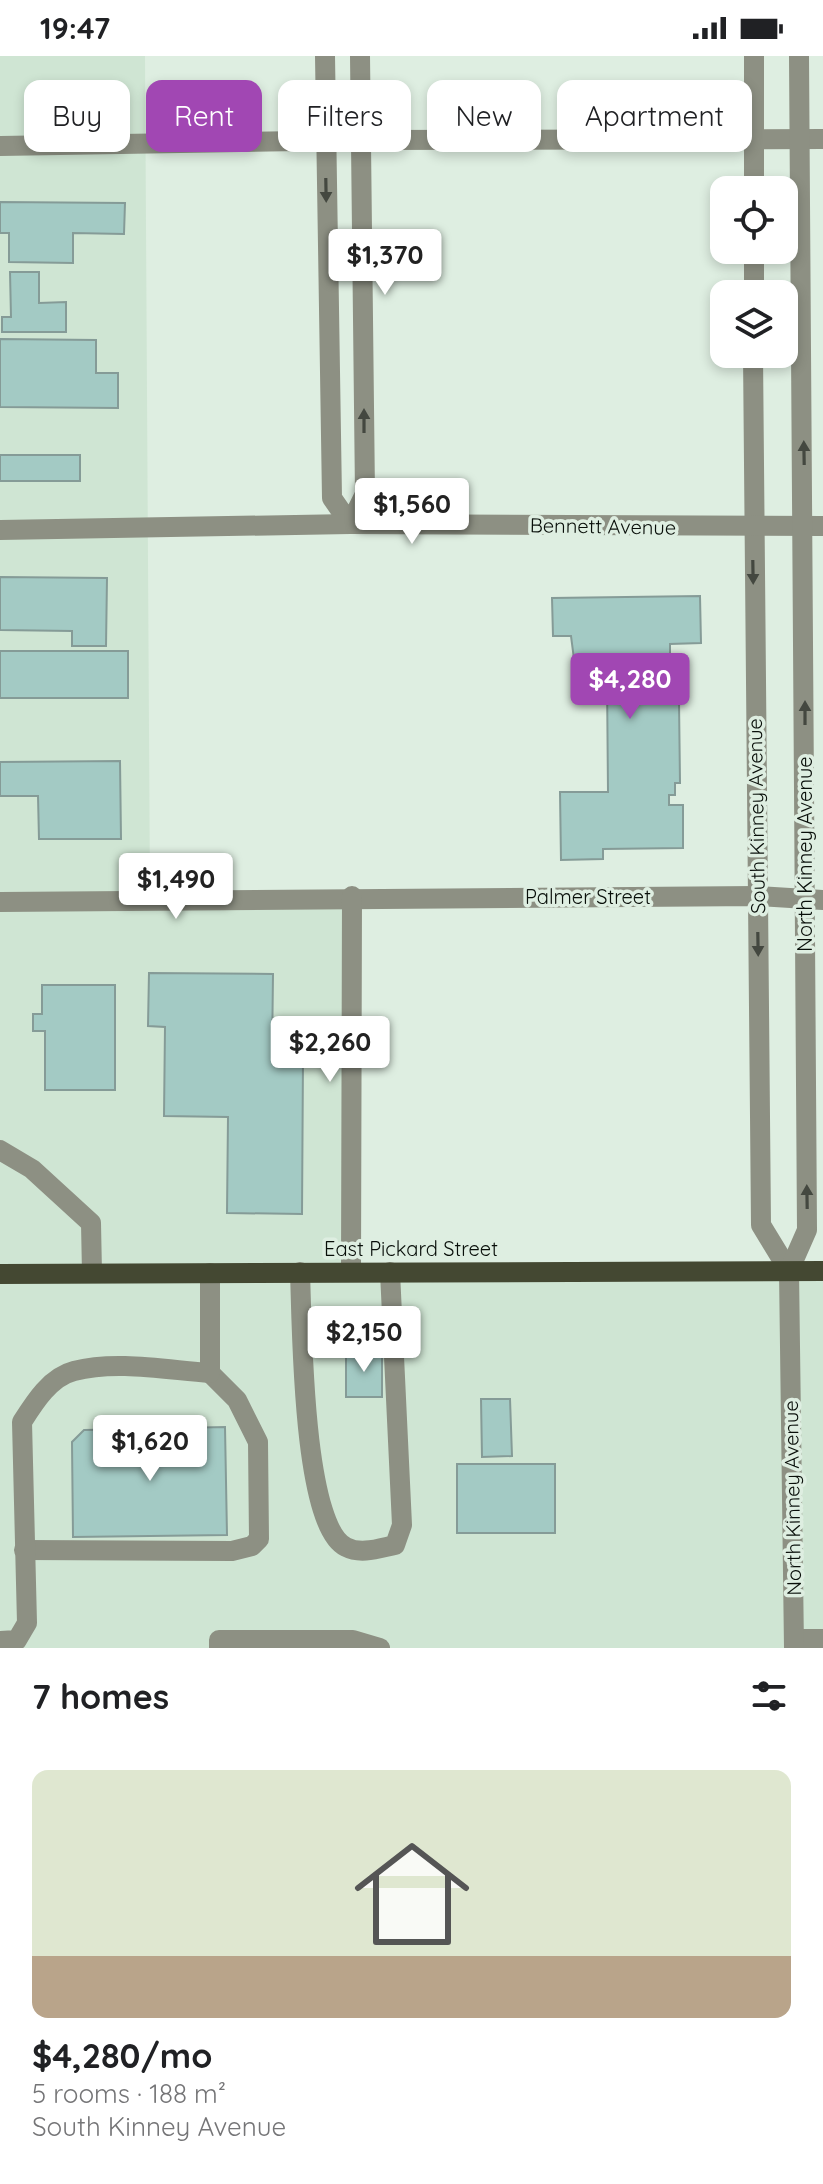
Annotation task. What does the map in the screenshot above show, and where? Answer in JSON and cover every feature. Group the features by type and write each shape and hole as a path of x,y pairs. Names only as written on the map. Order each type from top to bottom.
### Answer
{"main road":[{"name":"East Pickard Street","path":"0,1274 823,1271"}],"street":[{"path":"325,56 325,80"},
{"path":"360,56 361,80"},
{"path":"754,56 754,176"},
{"name":"North Kinney Avenue","path":"794,1643 789,1271 807,1230 813,900 814,526 798,139 799,56"},
{"path":"411,140 823,139"},
{"path":"0,146 278,141"},
{"path":"325,152 332,498 350,524 365,494 362,152"},
{"name":"South Kinney Avenue","path":"753,368 752,528 761,1225 789,1271"},
{"name":"Bennett Avenue","path":"0,530 350,524 814,526"},
{"path":"351,1272 352,896"},
{"name":"Palmer Street","path":"0,902 352,896 757,896 813,900"},
{"path":"0,1150 32,1169 91,1223 92,1273"},
{"path":"300,1272 306,1410 320,1506 328,1530 346,1547 369,1551 395,1545 402,1525 390,1272"},
{"path":"210,1273 210,1373"},
{"path":"0,1641 17,1640 27,1623 24,1550 22,1422 40,1395 72,1371 123,1367 210,1373 237,1400 258,1442 259,1539 252,1546 232,1551 24,1550"},
{"path":"794,1643 823,1639"},
{"path":"219,1648 219,1640 353,1640 380,1648"}],"shaded area":[{"path":"0,56 145,56 150,899 352,896 351,1272 823,1270 823,1648 0,1648"}],"building":[{"path":"0,202 125,203 124,234 73,233 73,263 9,262 9,233 0,233"},
{"path":"10,272 39,272 39,303 66,302 66,332 2,332 2,317 11,317"},
{"path":"0,339 96,340 96,373 118,373 118,408 0,407"},
{"path":"0,455 80,455 80,481 0,481"},
{"path":"0,577 107,578 106,646 72,646 72,631 0,630"},
{"path":"700,596 701,643 670,644 670,655 674,655 675,701 679,701 680,783 675,783 675,795 669,795 669,805 683,805 683,848 603,849 603,859 561,860 560,792 608,792 607,679 599,679 599,659 574,659 571,636 553,636 552,598"},
{"path":"0,651 128,651 128,698 0,698"},
{"path":"120,761 121,839 39,839 38,796 0,796 0,762"},
{"path":"149,973 273,974 272,1056 303,1057 302,1214 227,1213 228,1117 164,1116 165,1027 148,1026"},
{"path":"42,985 115,985 115,1090 45,1090 45,1031 33,1031 33,1014 42,1014"},
{"path":"346,1350 382,1350 382,1397 346,1397"},
{"path":"481,1399 510,1399 512,1456 482,1457"},
{"path":"225,1427 227,1535 73,1537 72,1442 84,1430"},
{"path":"457,1464 555,1464 555,1533 457,1533"}]}
